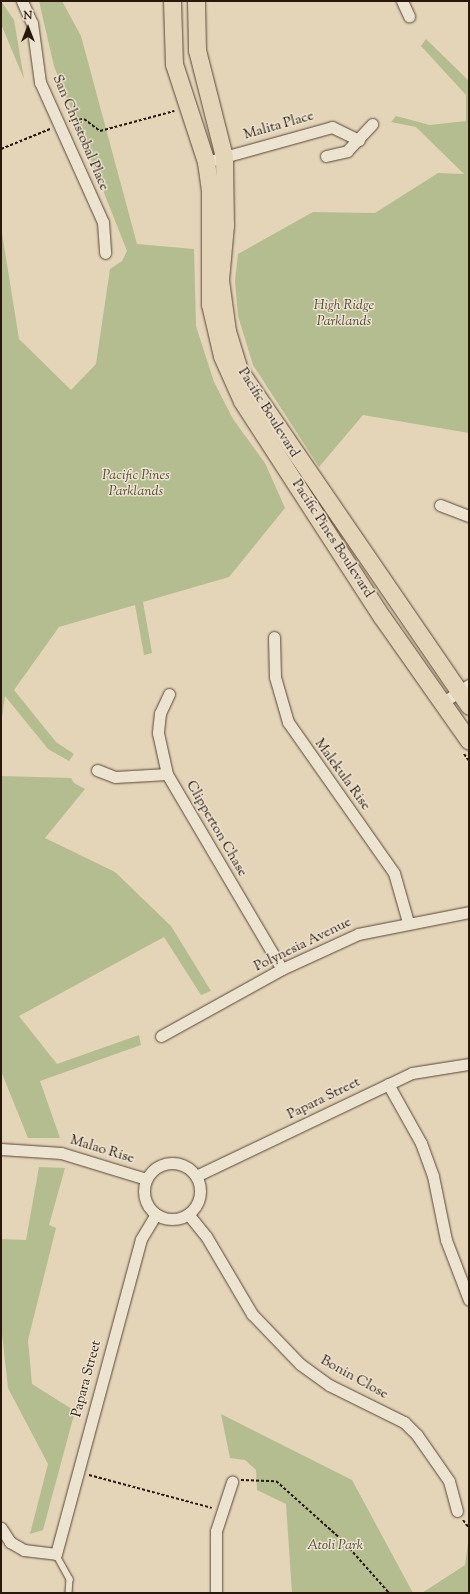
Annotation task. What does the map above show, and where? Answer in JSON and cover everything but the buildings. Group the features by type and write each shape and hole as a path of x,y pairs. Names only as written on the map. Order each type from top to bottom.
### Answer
{"main road":[{"path":"172,1 174,64 206,162"},
{"name":"Pacific Boulevard","path":"196,1 197,50 224,157 225,225 220,280 227,331 239,370 464,688 469,706"},
{"name":"Pacific Pines Boulevard","path":"206,162 211,200 208,279 216,336 242,401 442,703 469,741"}],"street":[{"name":"San Christobal Place","path":"22,1 32,23 40,82 58,125 103,222 105,253"},
{"path":"402,1 409,16"},
{"path":"326,156 347,151 359,140 372,124"},
{"name":"Malita Place","path":"206,162 332,127 359,140"},
{"path":"440,505 469,516"},
{"name":"Malekula Rise","path":"274,637 275,678 288,722 394,873 408,922"},
{"path":"442,703 464,688"},
{"name":"Clipperton Chase","path":"169,694 160,713 158,733 167,774 282,969"},
{"path":"97,770 115,777 167,774"},
{"name":"Polynesia Avenue","path":"161,1036 282,969 358,934 408,922 469,912"},
{"name":"Papara Street","path":"196,1176 412,1073 469,1064"},
{"path":"388,1084 421,1143 433,1176 446,1240 469,1300"},
{"name":"Malao Rise","path":"1,1149 61,1154 146,1179"},
{"path":"170,1162 185,1166 196,1176 199,1196 188,1214 172,1219 156,1214 144,1198 146,1179 152,1170 170,1162"},
{"name":"Papara Street","path":"56,1554 141,1239 156,1214"},
{"name":"Bonin Close","path":"188,1214 206,1236 252,1314 300,1364 329,1385 404,1422 417,1435 449,1481 457,1511"},
{"path":"216,1593 214,1563 221,1511 232,1482"},
{"path":"1,1528 10,1542 24,1550 56,1554"}],"lane":[{"path":"56,1554 70,1579 69,1593"}],"path":[{"path":"1,149 58,125 84,119 100,131 174,111"},
{"path":"77,1472 221,1511"},
{"path":"232,1482 249,1478 276,1481 343,1541 389,1593"}],"green space":[{"path":"1,1 14,20 24,79 1,24"},
{"name":"Pacific Pines Parklands","path":"39,1 62,1 81,36 137,244 194,249 196,326 214,382 233,419 265,463 285,508 229,577 143,602 152,653 144,655 135,605 59,627 14,690 56,742 74,754 69,761 48,749 5,696 1,724 1,227 19,339 71,390 96,364 110,269 122,261 127,251 54,66"},
{"name":"High Ridge Parklands","path":"426,39 469,81 469,433 363,415 319,467 253,365 238,316 235,281 238,254 313,212 375,213 438,173 464,174 416,127 391,122 396,116 430,125 466,121 466,95 421,46"},
{"path":"1,776 71,778 74,783 85,789 45,838 115,872 171,926 211,991 201,995 164,937 19,1016 57,1064 139,1035 141,1045 40,1081 60,1138 28,1138 1,1071"},
{"path":"39,1167 65,1168 49,1225 56,1228 28,1340 32,1384 75,1411 43,1530 30,1534 48,1464 8,1388 1,1325 1,1239 26,1240"},
{"name":"Atoli Park","path":"221,1414 352,1480 413,1593 292,1593 286,1504 257,1490 256,1470 245,1460 230,1458"},
{"path":"469,1535 469,1593 422,1593 465,1565"}]}
